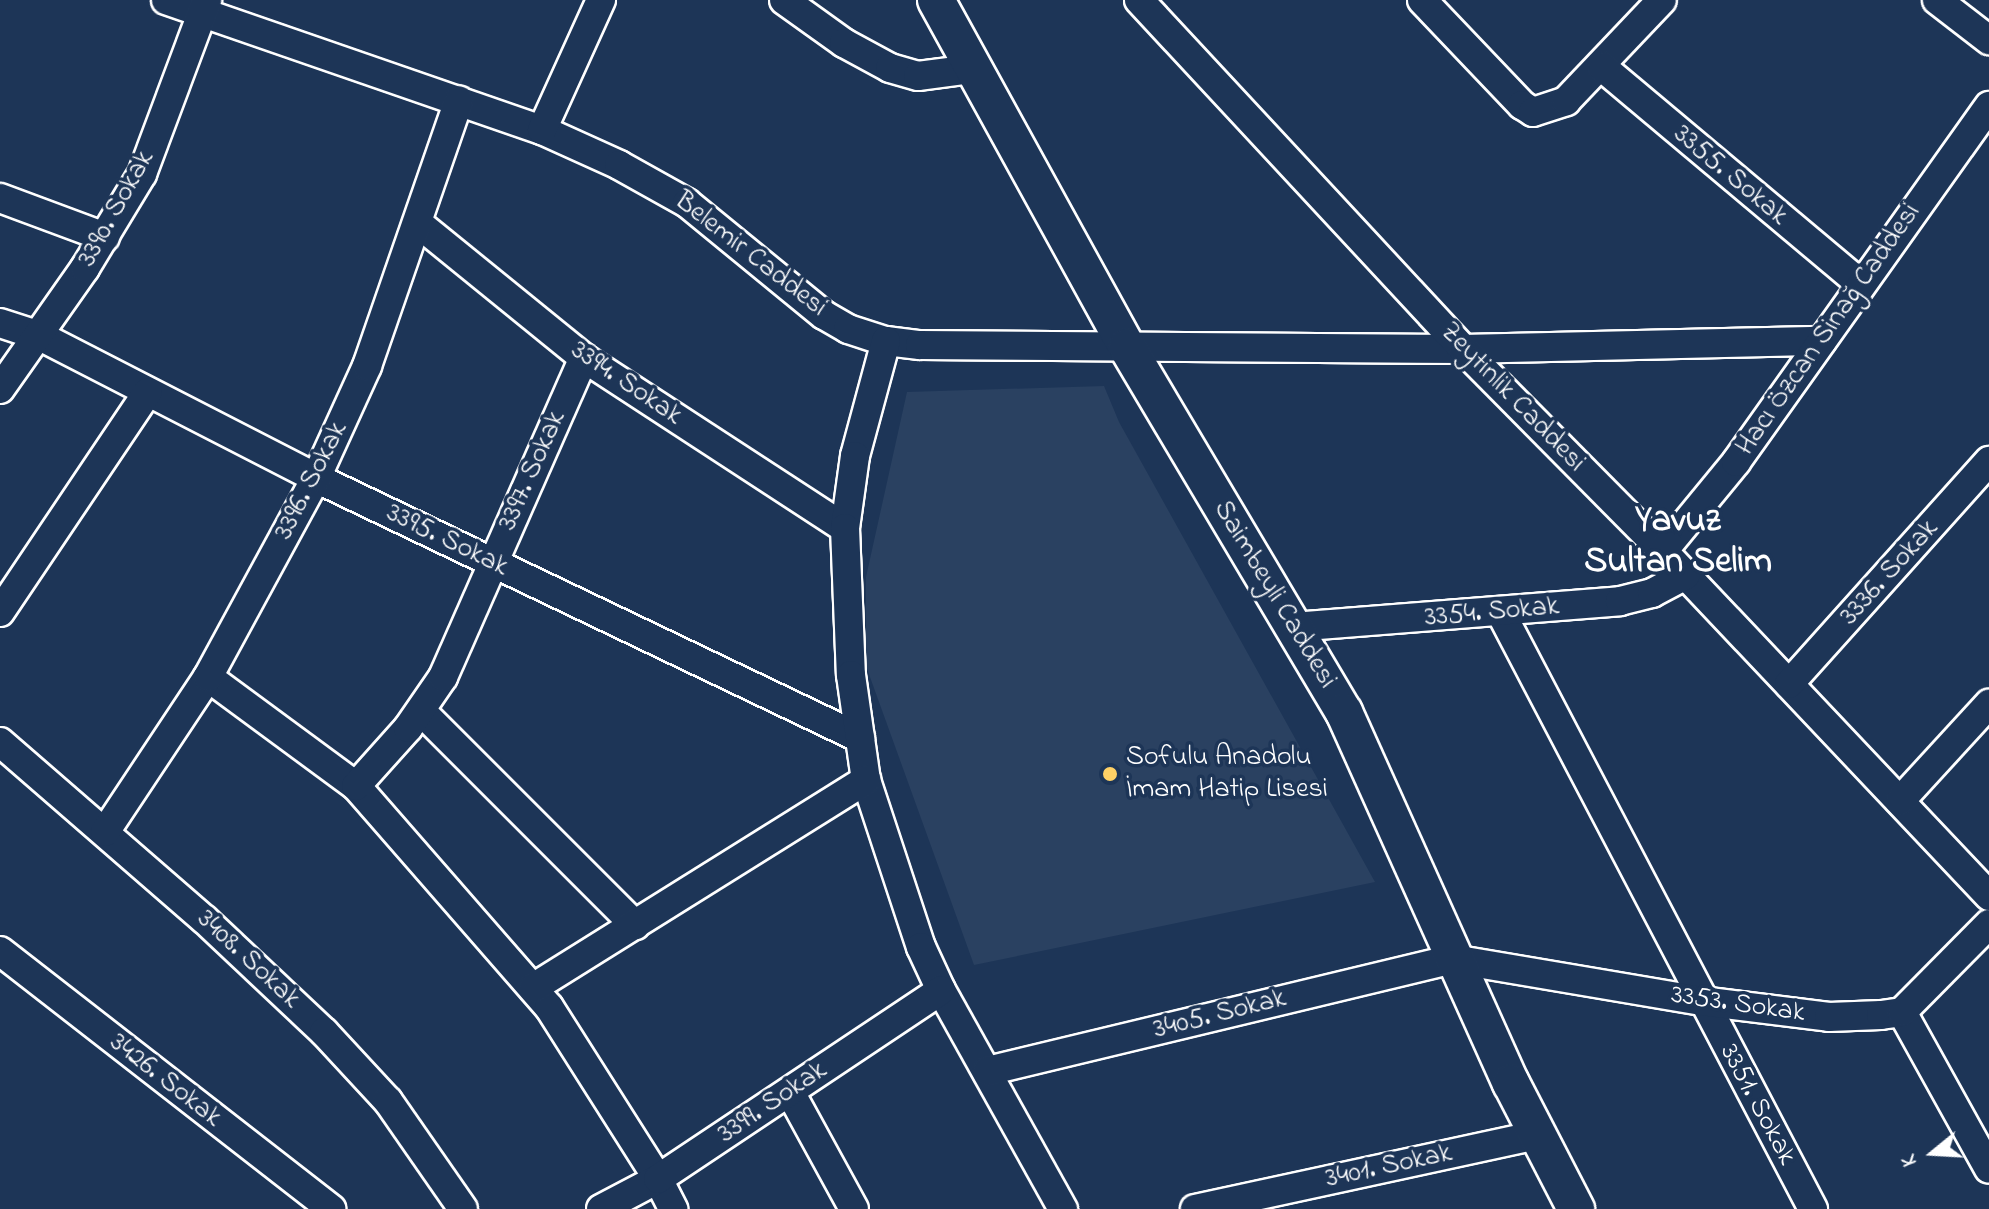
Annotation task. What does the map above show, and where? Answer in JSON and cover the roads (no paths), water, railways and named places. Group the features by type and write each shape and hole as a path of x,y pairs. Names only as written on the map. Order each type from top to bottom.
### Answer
{"main road":[{"name":"Saimbeyli Caddesi","path":"936,0 971,69 1127,347 1344,712 1453,959 1576,1209"}],"street":[{"name":"Belemir Caddesi","path":"166,0 203,6 542,130 658,183 824,315 848,329 886,341 920,345 1463,349 1822,341"},
{"path":"542,130 601,0"},
{"path":"784,0 844,43 890,68 918,76 971,69"},
{"name":"Zeytinlik Caddesi","path":"1139,0 1463,349 1663,551 1989,896"},
{"path":"1422,0 1522,105 1533,112 1566,101 1662,0"},
{"path":"1937,0 1989,40"},
{"name":"3390. Sokak","path":"0,389 105,237 142,174 203,6"},
{"name":"3355. Sokak","path":"1601,66 1861,284"},
{"name":"3396. Sokak","path":"105,832 208,677 316,478 367,366 419,224 459,101"},
{"name":"Hacı Özcan Sinağ Caddesi","path":"1663,551 1736,462 1989,106"},
{"path":"0,198 105,237"},
{"name":"3394. Sokak","path":"419,224 584,358 845,528"},
{"name":"3395. Sokak","path":"0,323 38,335 316,478 860,738"},
{"path":"886,341 858,443 845,528 848,630 866,780 921,947 941,990 1063,1209"},
{"name":"3397. Sokak","path":"356,786 421,711 443,677 584,358"},
{"path":"0,612 148,392"},
{"name":"3336. Sokak","path":"1789,684 1989,461"},
{"name":"3354. Sokak","path":"1293,627 1501,613 1620,601 1652,593 1686,575"},
{"name":"3351. Sokak","path":"1501,613 1701,1001 1813,1209"},
{"path":"208,677 356,786 533,988 549,1007 658,1179 673,1209"},
{"path":"1900,801 1989,704"},
{"path":"421,711 635,925"},
{"name":"3408. Sokak","path":"0,742 105,832 324,1032 388,1101 463,1209"},
{"path":"533,988 866,780"},
{"path":"1989,924 1902,1012 1989,1169"},
{"name":"3426. Sokak","path":"0,951 332,1209"},
{"name":"3353. Sokak","path":"1453,959 1701,1001 1829,1017 1902,1012"},
{"name":"3405. Sokak","path":"987,1071 1453,959"},
{"name":"3399. Sokak","path":"601,1209 658,1179 941,990"},
{"path":"790,1092 854,1209"},
{"name":"3401. Sokak","path":"1195,1209 1537,1135"}],"place":[{"name":"Sofulu Anadolu İmam Hatip Lisesi","path":"1110,774"}],"district":[{"name":"Yavuz Sultan Selim","path":"1678,542"}]}
